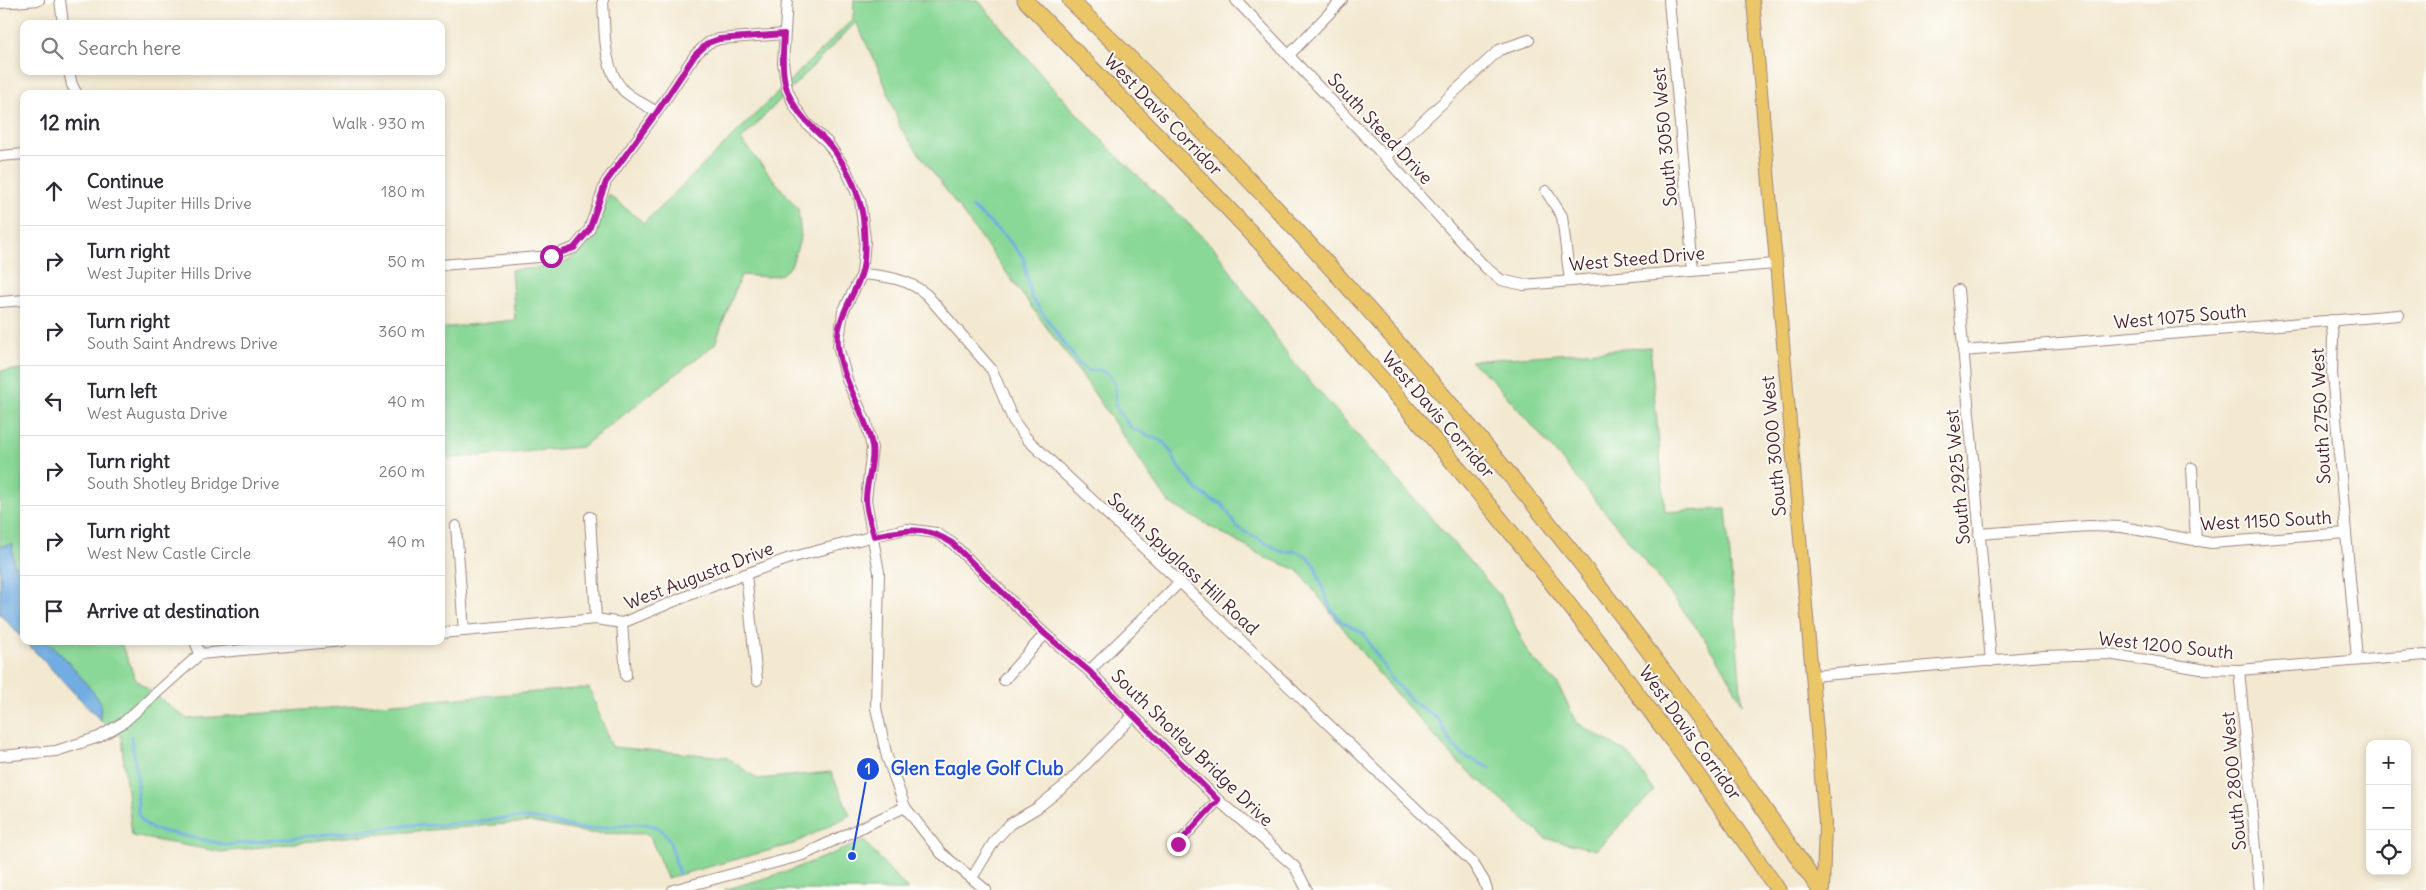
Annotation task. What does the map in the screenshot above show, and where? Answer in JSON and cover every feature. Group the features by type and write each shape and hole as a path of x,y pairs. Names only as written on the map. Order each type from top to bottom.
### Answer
{"highway":[{"name":"West Davis Corridor","path":"1025,0 1265,248 1468,478 1618,666 1700,778 1778,890"},
{"name":"West Davis Corridor","path":"1070,0 1118,46 1270,204 1366,308 1478,437 1640,640 1823,890"}],"main road":[{"name":"South 3000 West","path":"1753,0 1825,832 1823,890"}],"street":[{"path":"0,3 39,0"},
{"path":"60,0 62,20"},
{"path":"603,0 607,58 614,76 624,91 657,112"},
{"path":"787,0 783,70 791,98 807,124 827,142 845,168 860,200 864,240 862,274 843,312 838,346 847,380 866,422 872,448 866,500 879,572 876,708 887,757 905,807 941,853 986,890"},
{"name":"South Steed Drive","path":"1236,0 1384,157 1485,268 1501,280"},
{"path":"1289,55 1342,0"},
{"name":"South 3050 West","path":"1669,0 1693,271"},
{"path":"445,265 551,256 574,248 589,230 606,182 657,112 695,55 708,43 719,39 784,34"},
{"path":"1384,157 1500,50 1529,40"},
{"path":"70,75 75,90"},
{"path":"0,156 20,154"},
{"path":"1546,191 1562,216 1570,281"},
{"name":"West Steed Drive","path":"1501,280 1524,285 1776,264"},
{"name":"South Spyglass Hill Road","path":"862,274 889,276 916,285 928,295 992,370 1014,420 1027,439 1180,582 1473,863 1484,880 1487,890"},
{"name":"South 2925 West","path":"1958,290 1991,661"},
{"path":"0,302 20,300"},
{"name":"West 1075 South","path":"1963,351 2399,315"},
{"name":"South 2750 West","path":"2331,320 2333,337 2332,373 2357,660"},
{"path":"2192,468 2196,541"},
{"path":"590,517 596,619"},
{"path":"456,526 464,631"},
{"name":"West 1150 South","path":"1979,534 2089,526 2122,527 2211,543 2346,533"},
{"name":"West Augusta Drive","path":"445,633 596,619 622,623 699,591 790,558 907,529 936,533"},
{"name":"South Shotley Bridge Drive","path":"936,533 952,543 1045,634 1089,671 1218,800 1295,867 1306,884 1307,890"},
{"path":"746,574 757,680"},
{"path":"1089,671 1180,582"},
{"path":"622,623 626,676"},
{"path":"1004,680 1045,634"},
{"path":"197,645 200,654"},
{"path":"0,756 56,751 99,737 124,722 200,654 297,645"},
{"name":"West 1200 South","path":"1812,676 1991,661 2108,654 2201,670 2240,670 2426,655"},
{"name":"South 2800 West","path":"2240,670 2260,890"},
{"path":"972,878 996,840 1010,824 1037,808 1067,784 1133,716"},
{"path":"1178,844 1218,800"},
{"path":"674,890 803,855 905,807"}],"green space":[{"path":"854,0 978,0 1050,85 1114,153 1215,249 1292,361 1501,597 1530,656 1557,683 1576,722 1629,754 1654,791 1596,850 1545,838 1456,760 1381,677 1298,570 1266,558 1169,503 1086,381 901,129 880,72 856,22 741,140 798,209 801,237 791,266 782,274 769,277 741,275 715,344 582,447 445,459 445,328 515,320 511,270 554,266 566,262 575,256 583,248 596,228 609,195 644,223 853,19"},
{"path":"1650,347 1665,512 1726,509 1742,704 1715,654 1638,552 1576,476 1490,377 1470,361"},
{"path":"20,369 20,636 0,614 0,371"},
{"path":"29,645 122,645 136,680 187,719 589,688 612,747 726,757 758,779 831,772 850,815 793,844 667,878 649,834 588,833 530,822 345,837 222,852 132,836 121,737 100,720"},
{"path":"864,841 908,890 724,890 789,871"}],"water":[{"path":"13,544 13,562 20,574 20,636 0,614 0,546"},
{"path":"29,645 51,645 67,660 101,702 100,720"}],"waterway":[{"path":"972,207 1005,236 1023,257 1031,297 1079,364 1088,371 1099,370 1108,374 1115,384 1116,407 1130,427 1163,442 1172,453 1177,465 1198,490 1211,500 1222,504 1238,528 1283,552 1295,551 1308,557 1314,564 1330,608 1342,622 1363,633 1390,677 1412,701 1439,720 1450,741 1464,756 1490,768"},
{"path":"131,737 137,775 138,814 143,822 152,829 227,845 413,825 441,825 510,818 532,818 588,829 641,824 657,827 666,835 672,848 679,874"}],"place":[{"name":"Glen Eagle Golf Club","path":"852,856"}],"route":[{"path":"551,256 574,248 589,230 606,182 657,112 695,55 708,43 719,39 784,34 783,70 787,89 795,107 807,124 827,142 845,168 860,200 864,240 862,274 843,312 838,346 847,380 866,422 872,448 866,500 874,536 907,529 936,533 952,543 1045,634 1089,671 1218,800 1178,844"}]}
